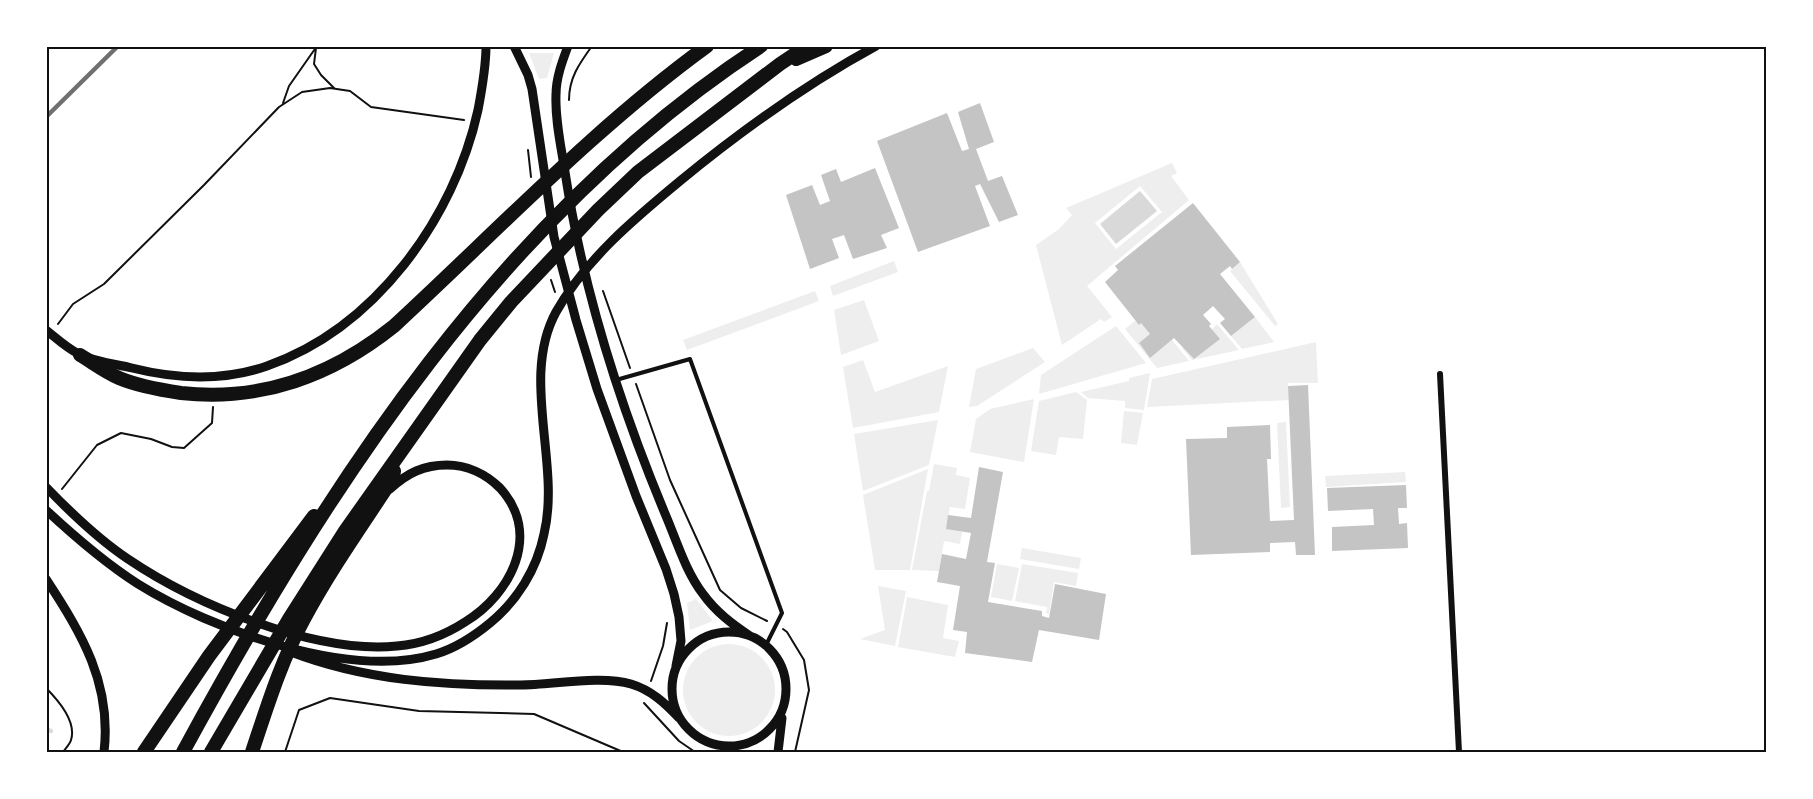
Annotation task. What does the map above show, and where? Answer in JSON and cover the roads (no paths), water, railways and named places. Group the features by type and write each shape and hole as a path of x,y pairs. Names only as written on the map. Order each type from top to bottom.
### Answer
{"highway":[{"path":"80,355 118,377 141,385 195,394 237,394 273,388 329,369 371,345 394,326 591,140 637,100 707,46"},
{"path":"183,753 336,493 426,365 535,239 592,181 710,82 761,46"},
{"path":"211,753 289,619 345,531 480,340 534,276 638,172 807,46"},
{"path":"780,64 809,55 826,46"},
{"path":"252,753 271,693 302,621 393,478 395,460"},
{"path":"144,753 209,656 311,518 336,493"}],"street":[{"path":"49,332 80,355 148,372 197,377 218,376 265,367 326,335 369,301 410,257 426,235 449,195 462,165 475,122 486,46"},
{"path":"514,46 532,89 554,237 576,320 597,389 674,594 681,640 672,683 673,701 679,718"},
{"path":"568,46 556,83 556,108 560,137 572,219 615,381 654,486 701,593 719,614 766,645 778,659 785,675 787,692 778,753"},
{"path":"319,658 382,662 433,655 466,641 499,615 524,584 544,535 548,484 542,397 544,350 555,314 576,282 622,230 709,158 770,112 876,46"},
{"path":"1440,374 1459,753"},
{"path":"46,487 72,514 129,560 165,582 206,603 277,629 328,641 368,646 397,646 441,635 466,622 488,604 504,587 516,563 519,552 519,528 512,506 506,495 490,479 470,469 444,465 410,473 391,489 371,512"},
{"path":"46,510 105,561 138,584 197,615 255,639 366,673 425,682 524,685 614,681 630,684 663,701 690,732 722,753"},
{"path":"46,579 74,622 96,669 102,691 105,717 104,753"},
{"path":"676,666 686,651 699,640 716,634 733,632 750,636"},
{"path":"706,742 724,747 742,745 760,738 774,726 783,710"}],"lane":[{"path":"615,381 690,359 782,613 766,645"}],"waterway":[{"path":"46,729 51,731"}],"railway":[{"path":"46,117 118,46"}]}
